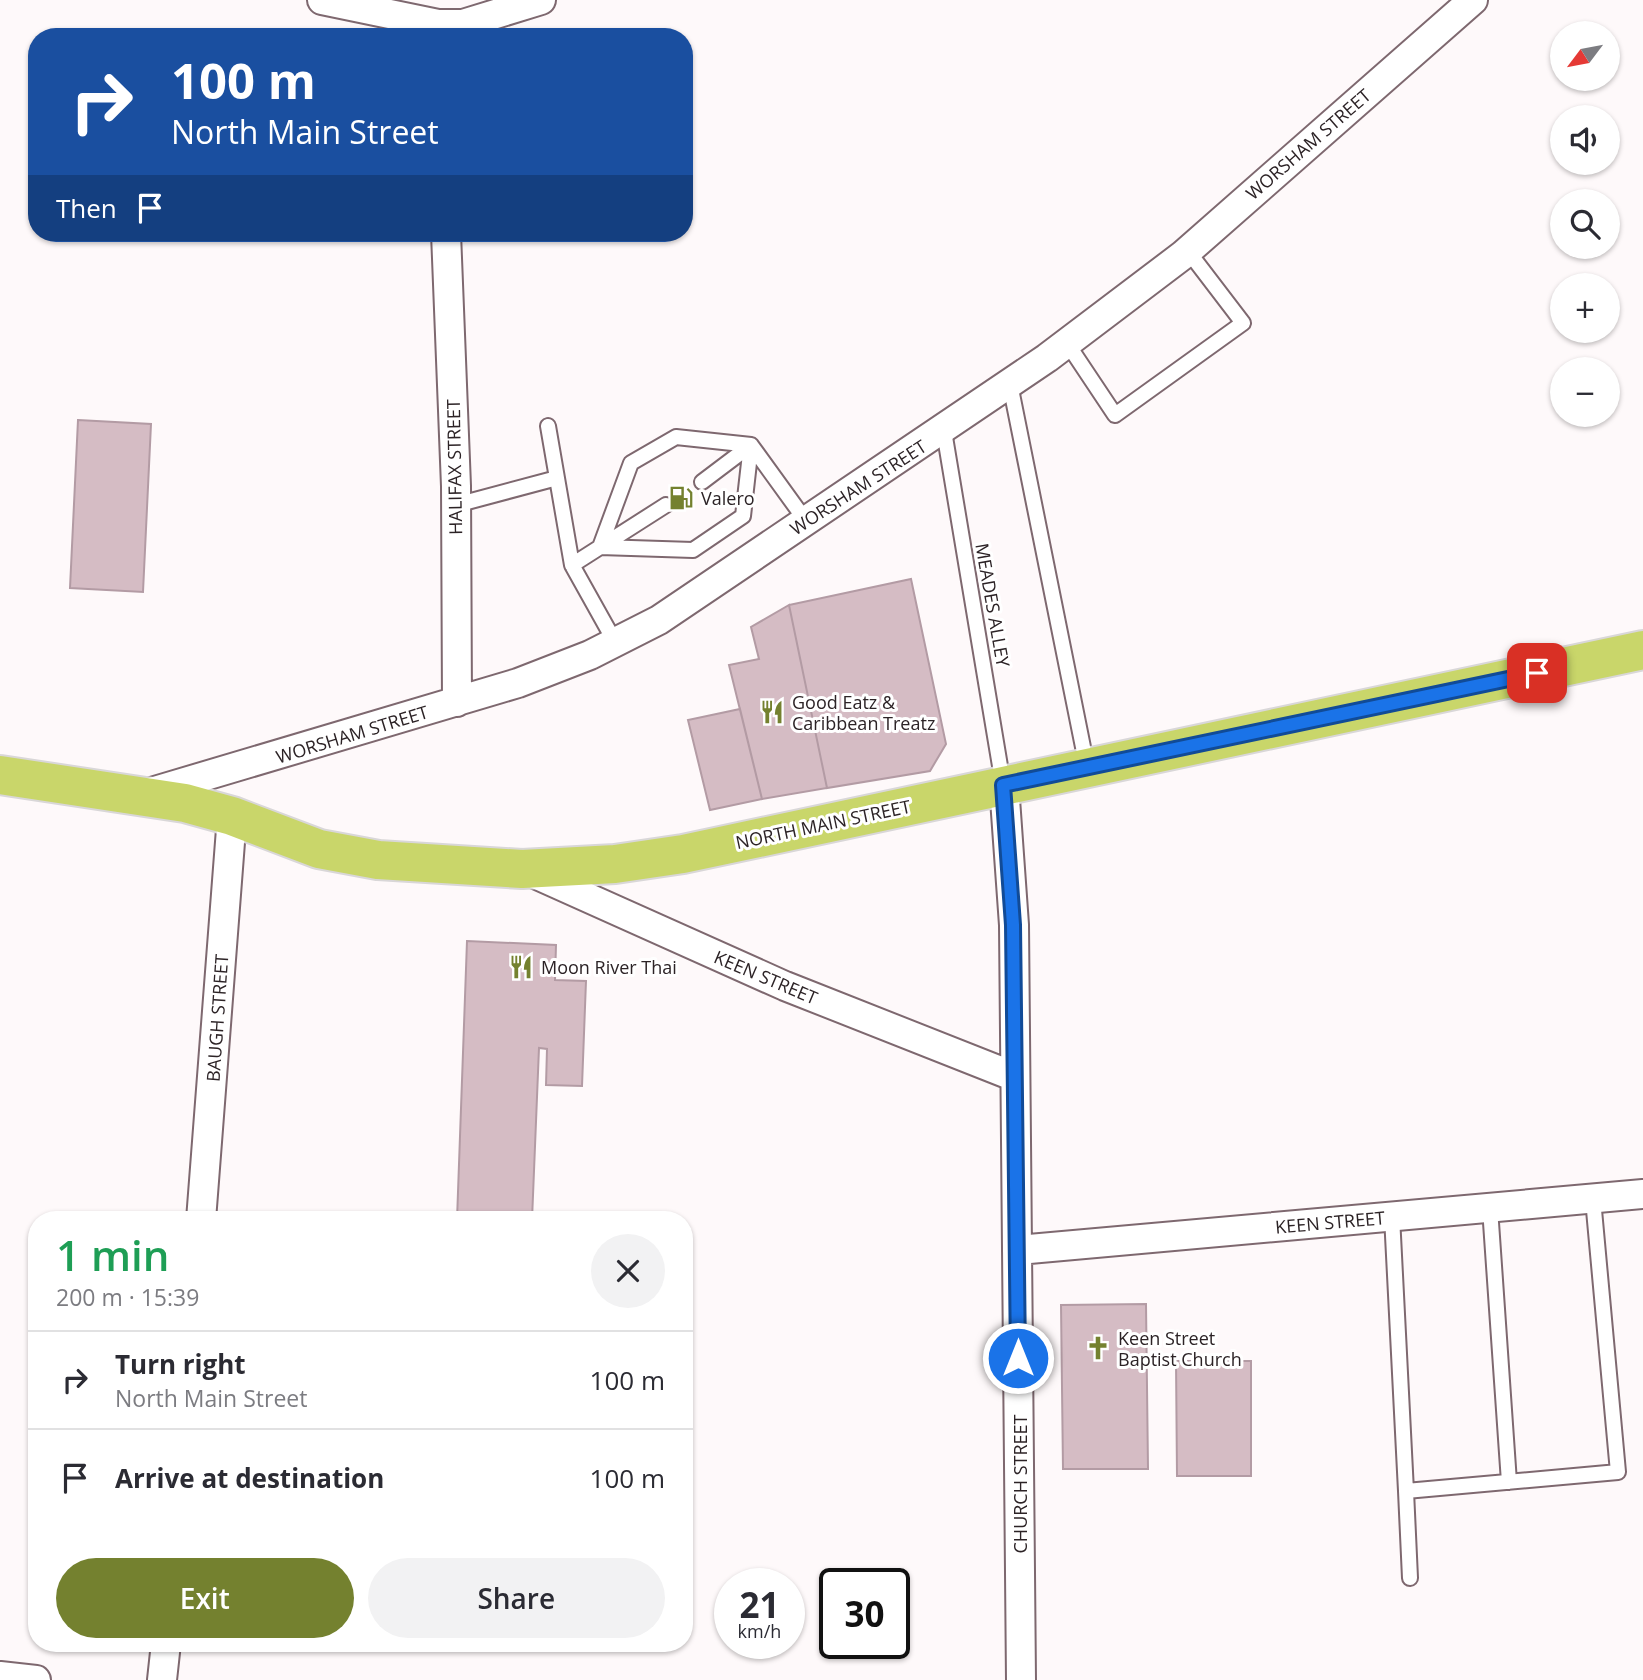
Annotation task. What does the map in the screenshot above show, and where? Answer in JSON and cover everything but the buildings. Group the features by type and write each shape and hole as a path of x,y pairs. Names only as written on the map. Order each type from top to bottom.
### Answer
{"main road":[{"name":"NORTH MAIN STREET","path":"0,775 142,795 232,816 319,849 377,860 522,869 615,864 683,853 1643,650"}],"street":[{"path":"322,0 463,24 541,0"},
{"name":"WORSHAM STREET","path":"142,795 457,702 542,674 659,620 944,431 1067,343 1188,251 1459,4"},
{"name":"HALIFAX STREET","path":"446,242 456,505 457,702"},
{"name":"CHURCH STREET","path":"1003,785 1013,925 1021,1680"},
{"name":"BAUGH STREET","path":"202,1211 232,816"},
{"name":"KEEN STREET","path":"522,869 785,986 1013,1076"},
{"name":"KEEN STREET","path":"1018,1250 1643,1194"},
{"path":"162,1680 165,1652"},
{"path":"0,1676 36,1680"}],"lane":[{"path":"1067,343 1115,415 1243,323 1188,251"},
{"path":"1010,384 1087,767"},
{"path":"548,426 572,565 615,642"},
{"name":"MEADES ALLEY","path":"944,431 1003,785"},
{"path":"600,547 631,463 676,438 751,445 806,521"},
{"path":"702,482 751,445"},
{"path":"600,547 694,550 743,516 751,445"},
{"path":"456,505 557,478"},
{"path":"572,565 666,505"},
{"path":"1406,1491 1618,1472 1593,1199"},
{"path":"1490,1208 1508,1482"},
{"path":"1392,1216 1410,1578"}],"place":[{"name":"Valero","path":"681,498"},
{"name":"Good Eatz & Caribbean Treatz","path":"772,712"},
{"name":"Moon River Thai","path":"521,967"},
{"name":"Keen Street Baptist Church","path":"1098,1348"}],"route":[{"path":"1018,1358 1013,925 1003,785 1537,673"}]}
